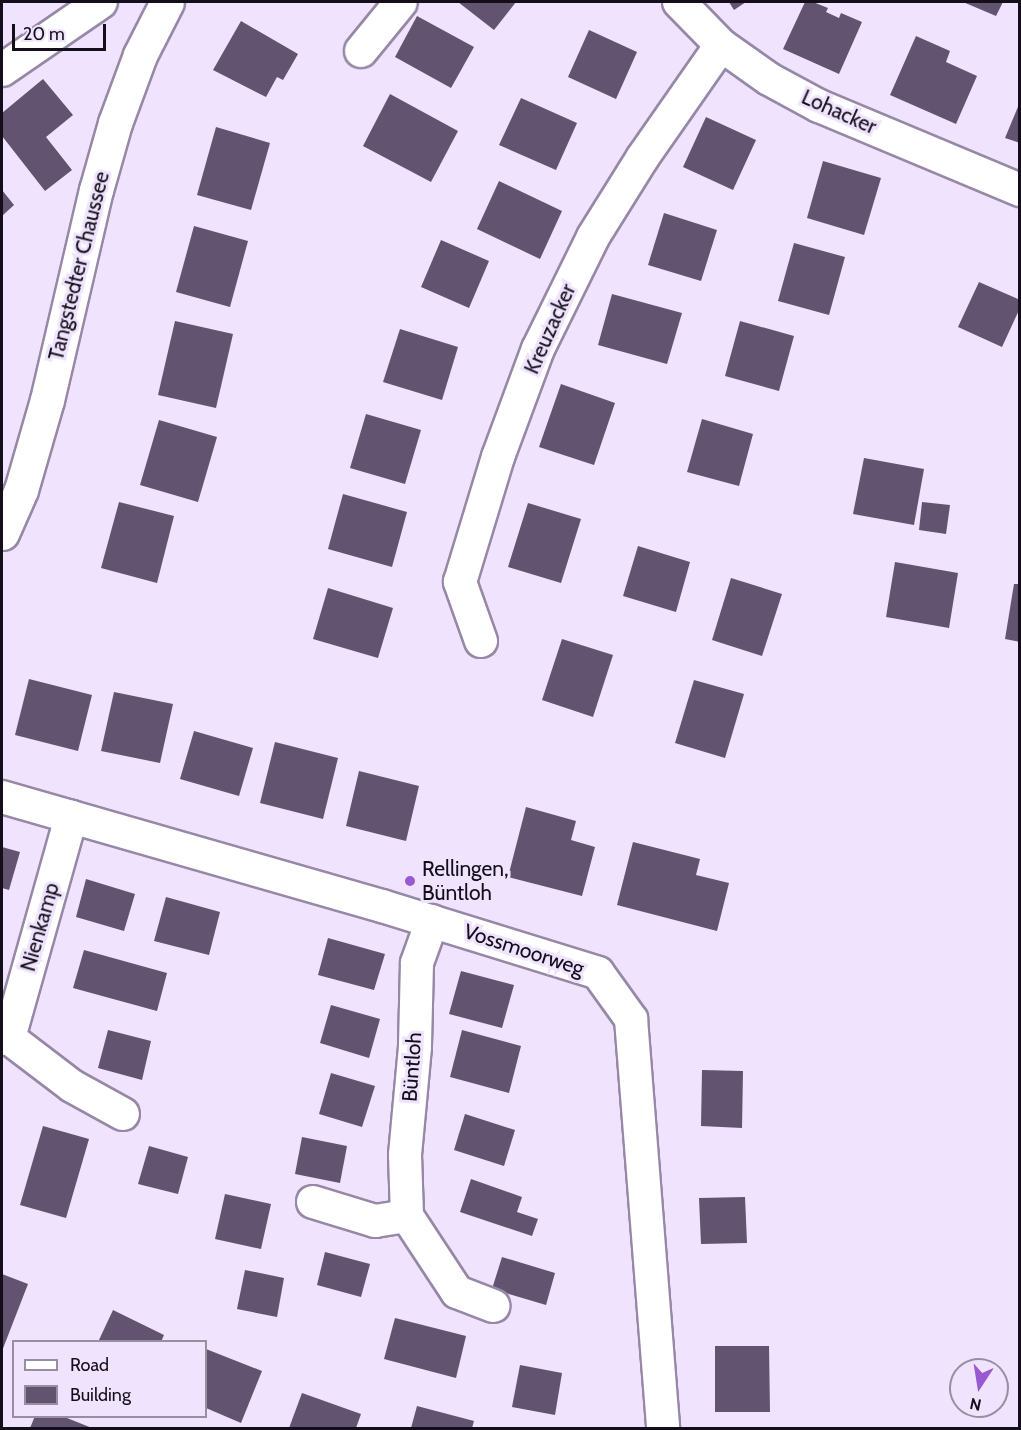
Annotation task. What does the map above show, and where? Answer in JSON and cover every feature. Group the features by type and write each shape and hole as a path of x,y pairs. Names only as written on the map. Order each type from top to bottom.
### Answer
{"main road":[{"name":"Tangstedter Chaussee","path":"2,533 21,490 47,400 96,190 116,123 140,55 167,2"}],"street":[{"path":"2,70 101,2"},
{"path":"361,51 401,2"},
{"name":"Lohacker","path":"679,2 721,45 769,79 819,106 1020,190"},
{"name":"Kreuzacker","path":"481,641 460,582 498,457 538,349 593,237 643,157 721,45"},
{"name":"Vossmoorweg","path":"2,797 432,921 598,973 631,1019 663,1428"},
{"name":"Nienkamp","path":"71,817 5,1038 72,1086 123,1114"},
{"name":"Büntloh","path":"407,1216 405,1155 415,1047 417,963 432,921"},
{"path":"313,1202 375,1221 407,1216 457,1292 493,1306"}],"building":[{"path":"458,2 516,2 494,30"},
{"path":"729,2 746,2 734,10"},
{"path":"805,2 813,2 828,8 826,12 839,18 841,13 862,22 839,74 783,49"},
{"path":"963,2 1003,2 996,16"},
{"path":"417,16 474,47 451,88 395,57"},
{"path":"241,21 298,54 283,80 277,77 266,97 213,70"},
{"path":"589,30 637,52 616,99 568,77"},
{"path":"916,36 950,51 946,62 977,76 956,124 890,95"},
{"path":"43,79 73,115 46,137 72,170 45,191 2,136 2,113"},
{"path":"390,94 458,131 431,182 363,146"},
{"path":"521,98 577,123 556,170 499,145"},
{"path":"1020,102 1020,143 1005,138"},
{"path":"706,117 756,140 733,190 683,167"},
{"path":"216,127 270,143 251,210 197,195"},
{"path":"823,161 881,178 864,235 807,218"},
{"path":"499,181 562,211 540,259 477,229"},
{"path":"2,190 14,205 2,216"},
{"path":"664,213 717,230 701,281 648,265"},
{"path":"194,226 248,241 230,307 176,292"},
{"path":"441,240 489,261 469,308 421,287"},
{"path":"794,243 845,257 829,315 778,301"},
{"path":"979,282 1020,300 1020,308 1002,347 958,327"},
{"path":"612,294 682,313 667,364 598,345"},
{"path":"175,321 233,334 216,408 158,395"},
{"path":"740,321 794,336 779,391 725,376"},
{"path":"400,329 458,347 442,400 383,382"},
{"path":"561,384 615,403 594,465 539,447"},
{"path":"366,414 421,430 405,484 350,468"},
{"path":"702,419 753,434 739,486 687,472"},
{"path":"159,420 217,437 198,502 140,485"},
{"path":"864,458 924,469 914,525 853,514"},
{"path":"343,494 407,512 392,567 328,549"},
{"path":"119,502 174,516 157,583 101,568"},
{"path":"922,502 950,505 946,534 919,530"},
{"path":"528,503 581,519 561,583 508,567"},
{"path":"638,546 690,562 676,612 623,596"},
{"path":"895,562 958,573 949,628 886,617"},
{"path":"731,578 782,594 762,656 712,640"},
{"path":"1014,584 1020,584 1020,642 1005,639"},
{"path":"328,588 393,608 378,658 313,639"},
{"path":"562,639 613,655 593,717 542,700"},
{"path":"29,679 92,695 78,751 15,735"},
{"path":"694,680 744,694 725,758 675,743"},
{"path":"114,692 173,704 160,763 101,751"},
{"path":"194,731 253,748 239,796 180,779"},
{"path":"275,742 338,758 323,819 260,803"},
{"path":"359,771 419,786 406,841 346,826"},
{"path":"526,807 576,821 571,840 595,847 582,896 508,877"},
{"path":"633,842 700,859 696,875 729,883 717,931 617,905"},
{"path":"2,847 20,852 9,890 2,888"},
{"path":"86,879 135,894 124,931 76,917"},
{"path":"166,897 220,912 209,955 154,941"},
{"path":"328,938 385,954 374,990 318,975"},
{"path":"84,950 167,973 157,1011 73,988"},
{"path":"461,971 514,985 502,1028 449,1014"},
{"path":"331,1005 380,1019 369,1058 320,1043"},
{"path":"108,1030 151,1041 142,1080 98,1068"},
{"path":"462,1030 521,1046 509,1093 450,1077"},
{"path":"702,1070 743,1071 742,1128 701,1126"},
{"path":"331,1073 375,1086 362,1127 319,1114"},
{"path":"465,1114 515,1130 504,1166 454,1150"},
{"path":"43,1126 89,1139 66,1218 20,1205"},
{"path":"302,1137 347,1146 340,1183 295,1174"},
{"path":"149,1146 188,1157 178,1194 138,1184"},
{"path":"471,1179 522,1197 517,1212 538,1219 532,1236 460,1212"},
{"path":"225,1194 271,1204 261,1249 215,1239"},
{"path":"745,1197 747,1243 701,1244 699,1198"},
{"path":"325,1252 370,1264 361,1297 317,1285"},
{"path":"502,1257 555,1273 546,1305 492,1289"},
{"path":"245,1270 284,1278 277,1317 237,1309"},
{"path":"2,1274 28,1284 2,1351"},
{"path":"113,1310 164,1335 162,1340 99,1340"},
{"path":"395,1318 466,1336 456,1378 384,1359"},
{"path":"715,1346 769,1346 770,1412 715,1412"},
{"path":"207,1349 262,1371 241,1423 207,1408"},
{"path":"520,1365 562,1373 555,1415 512,1407"},
{"path":"302,1393 361,1414 356,1428 289,1428"},
{"path":"417,1406 474,1421 472,1428 411,1428"},
{"path":"34,1418 67,1418 92,1428 30,1428"}],"place":[{"name":"Rellingen, Büntloh","path":"410,881"}]}
